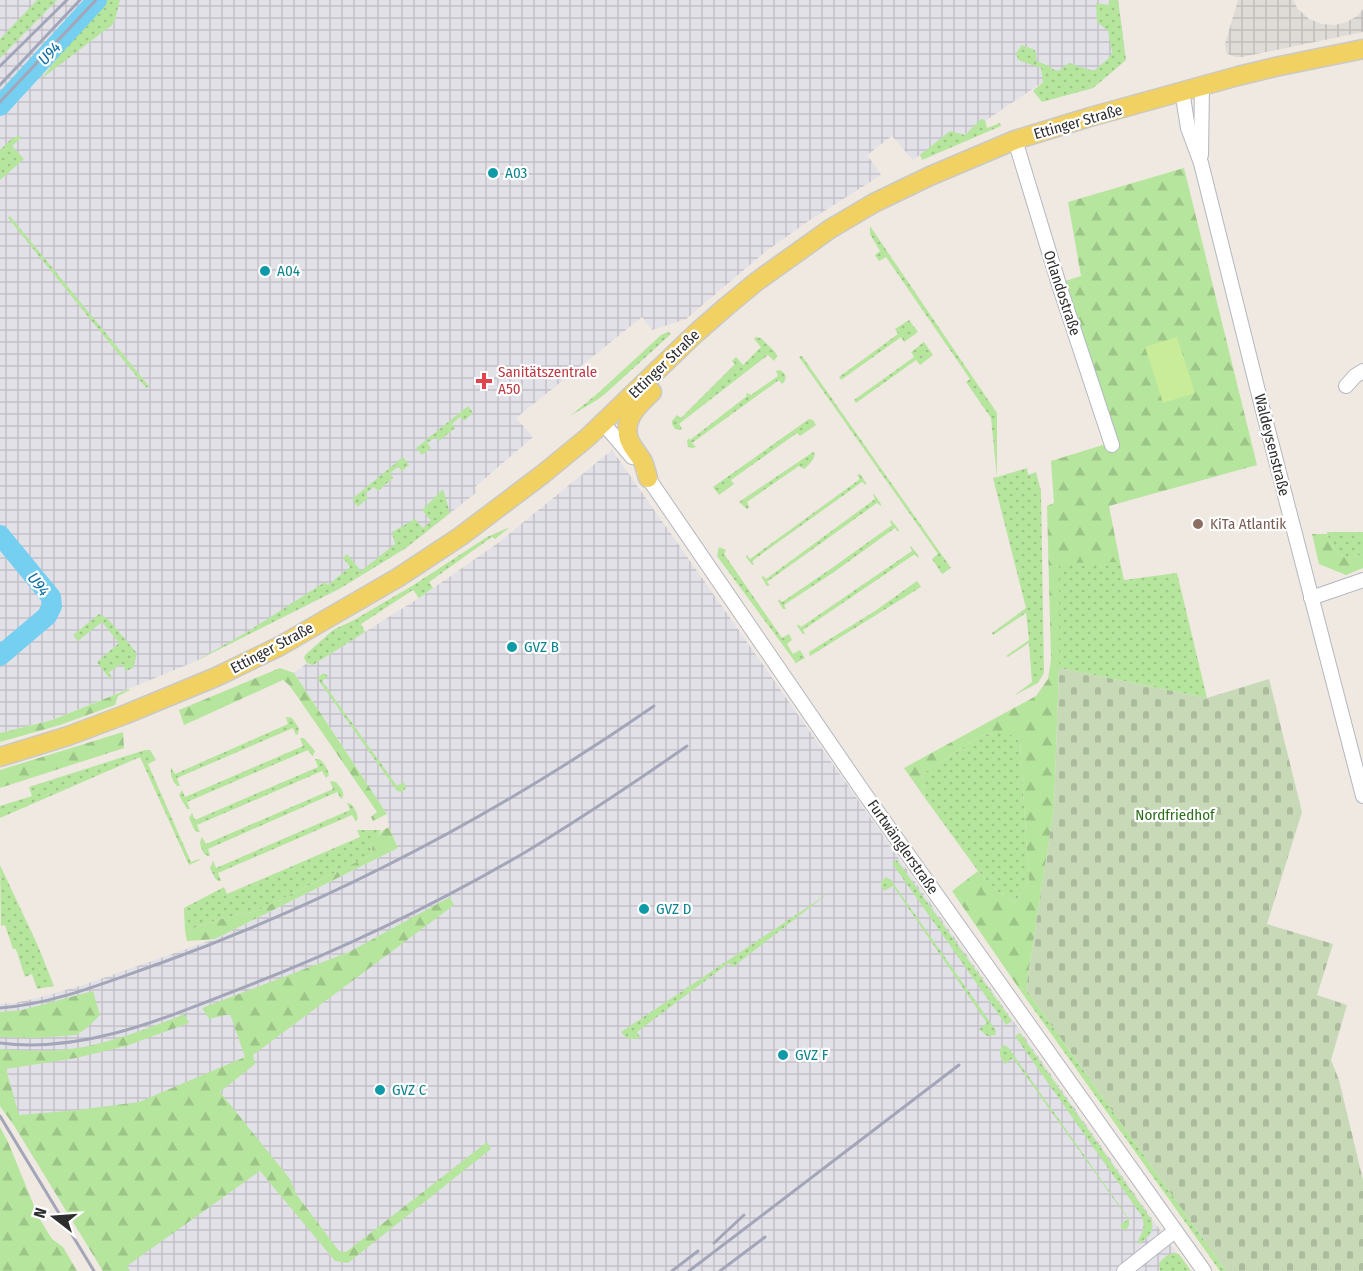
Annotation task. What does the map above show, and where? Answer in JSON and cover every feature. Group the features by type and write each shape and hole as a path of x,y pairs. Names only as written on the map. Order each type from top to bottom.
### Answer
{"main road":[{"name":"Ettinger Straße","path":"0,756 68,736 144,708 225,673 279,646 399,577 429,558 543,474 588,437 695,334 741,294 790,256 874,203 1015,140 1182,91 1275,67 1363,49"},
{"path":"648,478 643,462 627,434 629,422 637,407 663,378 677,352"}],"street":[{"name":"Waldeysenstraße","path":"1201,163 1202,86"},
{"name":"Waldeysenstraße","path":"1182,91 1188,128 1201,163 1363,796"},
{"name":"Orlandostraße","path":"1015,140 1060,288 1112,445"},
{"path":"1346,386 1363,371"},
{"name":"Furtwänglerstraße","path":"603,423 648,478 869,799 1204,1271"},
{"path":"1311,598 1363,580"},
{"path":"1124,1271 1176,1231"}],"shaded area":[{"path":"0,0 1118,0 1126,60 1093,88 1068,95 1043,82 964,135 913,160 892,136 867,155 881,175 765,252 686,319 652,330 642,317 516,418 533,437 475,487 477,492 406,548 339,589 194,662 52,720 0,733"},
{"path":"1238,0 1293,0 1298,9 1309,19 1322,24 1335,25 1347,22 1363,9 1363,32 1235,57 1226,52 1225,44"},
{"path":"612,450 1189,1271 103,1271 0,1106 0,1004 15,1003 86,984 215,939 398,848 389,827 387,814 294,673 307,663 313,665 419,598 498,543"}],"green space":[{"path":"37,0 57,0 0,58 0,39"},
{"path":"100,0 120,0 112,25 41,79 70,42 87,15"},
{"path":"1110,0 1118,0 1126,60 1093,88 1042,102 1033,91 1043,82 1041,68 1018,60 1016,53 1022,45 1035,50 1037,61 1058,71 1069,63 1095,70 1110,57 1112,52 1108,31 1097,22 1096,3 1108,5"},
{"path":"981,119 985,120 987,128 1000,123 1001,126 922,160 920,155 950,131 965,135"},
{"path":"22,137 12,146 24,159 0,180 0,150 11,139"},
{"path":"1184,168 1257,465 1109,506 1120,562 1059,563 1059,668 1054,808 1026,989 1020,990 952,891 978,871 997,891 1015,903 1029,880 1020,742 1009,733 980,736 922,774 925,798 904,768 1036,696 1048,679 1051,660 1047,506 1054,503 1051,461 1106,444 1056,284 1081,276 1068,202"},
{"path":"10,216 149,386 146,388 8,218"},
{"path":"870,226 997,413 997,477 991,418 966,382 970,379 886,257 879,261 875,255 880,251 870,234"},
{"path":"909,320 918,332 904,342 901,337 841,380 839,377 898,334 895,329"},
{"path":"668,332 671,334 605,394 570,416 661,335"},
{"path":"1177,337 1195,393 1163,403 1145,347"},
{"path":"761,338 776,353 774,361 768,355 679,424 682,428 680,430 675,429 672,421 677,415 681,418 735,364 732,361 736,357 743,365 761,347 754,339"},
{"path":"924,342 933,355 920,365 916,360 856,403 854,400 914,357 911,352"},
{"path":"802,356 951,568 942,574 932,559 938,554 799,357"},
{"path":"779,370 785,376 782,384 779,380 692,443 696,447 688,447 689,438 690,440 747,396 747,393 751,395 778,376 776,371"},
{"path":"468,406 473,413 464,421 460,417 452,424 455,428 439,441 436,437 427,443 431,448 422,455 416,448"},
{"path":"809,419 813,420 816,425 800,436 797,433 731,480 734,484 719,495 713,487"},
{"path":"813,452 814,458 804,469 799,466 747,502 749,507 747,509 739,502"},
{"path":"403,457 409,465 402,471 398,467 390,473 393,478 378,491 374,487 365,494 368,498 358,507 352,499"},
{"path":"1027,468 1028,475 1036,472 1041,491 1044,673 1038,683 1015,695 1032,682 1029,643 1008,657 1006,656 1029,640 1026,613 993,635 992,633 1026,608 993,478"},
{"path":"860,474 866,485 862,482 752,561 754,565 752,565 747,555 750,559 860,479 857,475"},
{"path":"443,489 450,513 406,548 339,589 194,662 247,632 325,582 328,585 350,567 343,558 347,554 361,571 395,544 392,532 415,519 423,528 431,521 422,510"},
{"path":"874,494 881,506 877,503 767,582 770,585 767,586 762,575 766,579 875,499"},
{"path":"891,520 899,530 898,532 895,528 784,605 786,609 783,609 779,599 782,602 832,568 892,525"},
{"path":"510,527 495,539 492,537 429,582 433,588 419,598 413,590 361,624 365,632 313,665 307,663 305,655 333,630 412,586 487,537"},
{"path":"1327,532 1363,532 1363,554 1349,557 1340,554 1333,546"},
{"path":"1312,534 1327,534 1336,551 1344,556 1363,554 1363,568 1346,575 1319,564"},
{"path":"911,546 919,556 918,558 915,554 803,630 805,634 803,634 798,624 801,627 912,551"},
{"path":"719,547 726,550 724,554 782,638 789,634 792,640 787,644 793,654 800,650 805,658 796,663 717,556"},
{"path":"1059,562 1120,562 1124,580 1177,573 1207,698 1059,668"},
{"path":"917,581 921,587 810,656 809,652 875,611"},
{"path":"99,614 108,619 136,652 133,668 126,671 122,664 109,672 112,678 109,678 97,662 119,643 102,622 78,641 73,635"},
{"path":"280,668 294,673 387,814 373,821 371,817 377,812 299,699 283,680 184,725 179,710"},
{"name":"Nordfriedhof","path":"1059,668 1207,698 1269,679 1302,812 1267,924 1333,944 1317,995 1347,1005 1331,1060 1339,1080 1363,1180 1363,1271 1226,1271 1026,989 1054,808"},
{"path":"324,673 328,676 322,681 397,786 404,782 406,788 402,792 397,791 319,681 318,677"},
{"path":"129,689 118,696 115,705 60,725 0,742 0,733 52,720"},
{"path":"286,717 292,718 299,728 298,734 296,735 293,728 177,778 180,786 174,782 171,767 175,774 288,724"},
{"path":"123,732 124,748 0,788 0,770"},
{"path":"1009,733 1020,742 1029,880 1015,903 997,891 978,871 925,798 922,774 980,736"},
{"path":"300,738 304,738 315,751 313,756 308,750 187,802 190,809 187,809 179,795 182,790 185,797 303,746"},
{"path":"150,750 156,760 148,764 191,862 200,860 189,865 140,757 0,818 0,806 32,796 29,787"},
{"path":"315,759 323,762 328,770 329,775 326,778 322,771 197,825 200,832 194,829 189,818 192,813 195,820 318,767"},
{"path":"330,781 336,782 341,788 343,797 341,799 337,792 208,849 210,856 203,851 200,842 202,837 206,844 333,789"},
{"path":"347,803 354,808 358,818 356,822 352,815 218,873 221,881 215,878 210,868 213,861 216,868 350,810"},
{"path":"389,827 398,848 215,939 187,941 185,931 221,919 257,911 371,855 376,838"},
{"path":"357,830 381,830 371,849 371,855 257,911 221,919 185,931 184,908 224,887 227,894 360,837"},
{"path":"897,860 1012,1021 1006,1025 892,863"},
{"path":"0,865 54,986 37,989 32,974 25,977 5,925 1,926"},
{"path":"886,877 891,880 995,1029 995,1035 987,1036 979,1029 987,1023 893,886 884,891 881,882"},
{"path":"830,892 733,967 729,963 637,1032 640,1037 629,1039 621,1032"},
{"path":"450,897 454,905 253,1055 255,1064 220,1092 290,1179 296,1194 339,1251 346,1252 487,1142 491,1149 348,1263 335,1261 260,1171 127,1266 130,1271 103,1271 0,1106 0,1049 49,1051 85,1047 185,1014 189,1023 126,1046 76,1058 6,1069 19,1115 139,1102 245,1057 230,1014 209,1019 202,1008 349,952"},
{"path":"1026,989 1226,1271 1220,1271 1020,990"},
{"path":"93,991 100,1015 76,1035 35,1038 0,1037 0,1012 22,1010"},
{"path":"1020,1033 1151,1219 1152,1231 1139,1244 1138,1240 1144,1225 1141,1215 1015,1036"},
{"path":"1004,1045 1008,1047 1129,1219 1127,1229 1123,1230 1120,1225 1128,1219 1013,1058 1005,1064 1000,1056 1000,1049"},
{"path":"0,1127 39,1218 52,1239 63,1247 77,1271 0,1271"},
{"path":"1173,1253 1179,1254 1191,1271 1160,1271 1159,1263"}],"waterway":[{"name":"U94","path":"0,106 97,0"},
{"name":"U94","path":"0,535 51,597 52,606 47,616 0,656"}],"railway":[{"path":"0,66 67,0"},
{"path":"0,85 80,0"},
{"path":"0,102 96,0"},
{"path":"0,1008 61,997 122,977 226,938 354,882 416,851 537,782 654,706"},
{"path":"0,1043 58,1044 115,1033 170,1016 301,964 377,930 488,874 566,827 687,746"},
{"path":"689,1271 959,1065"},
{"path":"0,1116 94,1271"},
{"path":"714,1243 744,1215"},
{"path":"720,1271 765,1237"},
{"path":"672,1271 698,1251"}],"place":[{"name":"A03","path":"493,173"},
{"name":"A04","path":"265,271"},
{"name":"Sanitätszentrale A50","path":"484,381"},
{"name":"KiTa Atlantik","path":"1198,524"},
{"name":"GVZ B","path":"512,647"},
{"name":"GVZ D","path":"644,909"},
{"name":"GVZ F","path":"783,1055"},
{"name":"GVZ C","path":"380,1090"}]}
